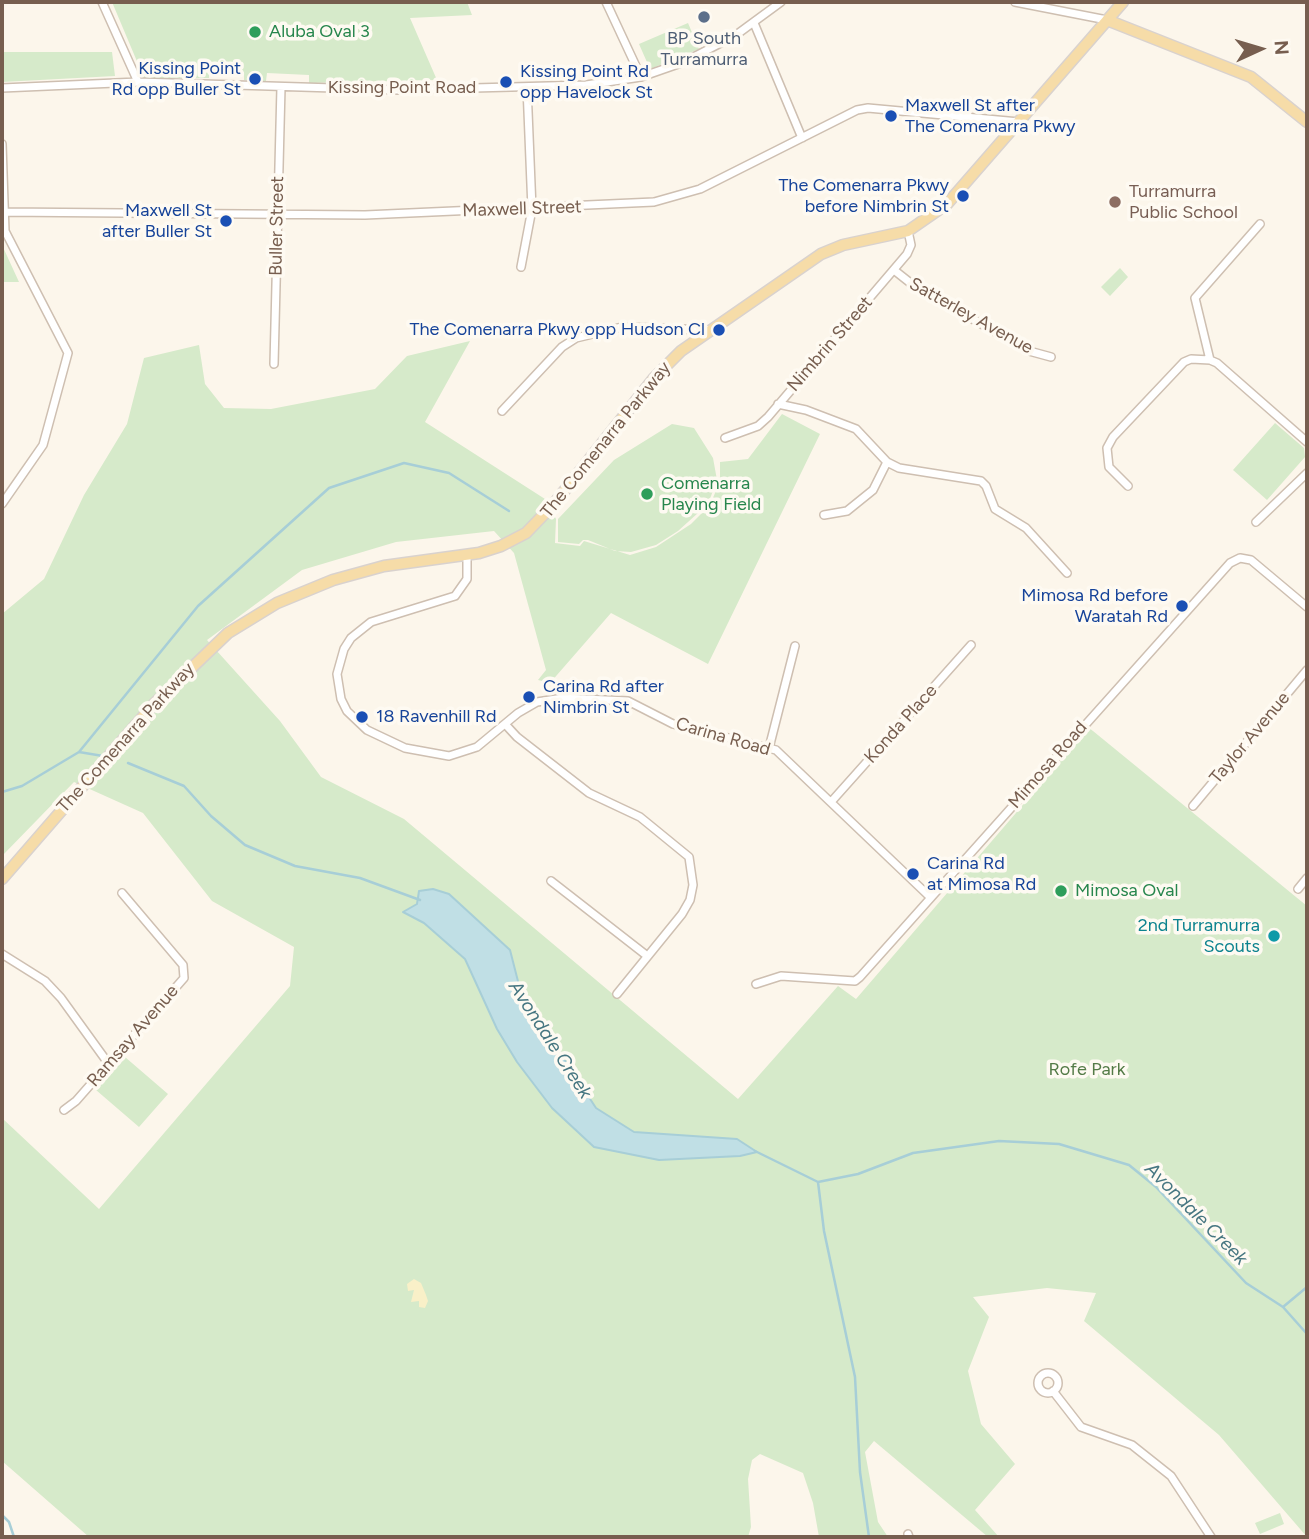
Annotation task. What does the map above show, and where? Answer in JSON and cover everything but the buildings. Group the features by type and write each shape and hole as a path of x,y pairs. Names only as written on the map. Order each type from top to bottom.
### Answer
{"main road":[{"name":"The Comenarra Parkway","path":"2,879 154,704 228,633 277,603 333,580 384,566 467,555 510,543 540,521 654,377 710,330 821,254 843,245 908,231 947,204 1123,2"},
{"path":"1107,20 1251,77 1307,122"}],"street":[{"path":"102,2 138,82"},
{"path":"606,2 641,78"},
{"name":"Kissing Point Road","path":"2,88 138,82 399,90 586,85 641,78 704,53 754,23 781,2"},
{"path":"1015,2 1107,20"},
{"path":"754,23 803,138"},
{"name":"Buller Street","path":"274,364 281,87"},
{"path":"521,267 531,209 527,87"},
{"name":"Maxwell Street","path":"3,212 277,215 631,204 678,198 803,138 846,113 868,108 1019,122"},
{"path":"2,144 4,232 68,353 43,445 2,504"},
{"path":"1210,360 1195,298 1259,224"},
{"name":"Nimbrin Street","path":"725,438 758,426 778,404 910,250 908,231"},
{"name":"Satterley Avenue","path":"894,270 918,289 978,323 1029,351 1051,357"},
{"path":"502,411 562,347 576,338 622,327 710,330"},
{"path":"1128,486 1109,467 1107,447 1113,437 1184,362 1199,358 1210,360 1307,442"},
{"path":"778,404 806,410 856,429 887,462 918,472 981,481 986,486 995,509 1026,528 1067,573"},
{"path":"824,515 847,511 873,490 887,462"},
{"path":"1256,522 1307,473"},
{"path":"467,555 468,577 455,596 371,622 351,638 339,662 338,687 347,711 356,721 389,741 422,753 449,755 470,751 505,724 517,737 589,793 640,817 689,857 693,885 690,900 682,914 617,994"},
{"name":"Mimosa Road","path":"756,984 781,976 850,980 860,977 1224,568 1240,558 1251,560 1307,607"},
{"name":"Konda Place","path":"831,802 971,645"},
{"path":"769,748 795,646"},
{"name":"Taylor Avenue","path":"1193,806 1307,670"},
{"name":"Carina Road","path":"505,724 526,707 549,699 628,701 666,721 769,748 782,755 930,897"},
{"path":"1298,889 1307,878"},
{"path":"551,881 646,955"},
{"name":"Ramsay Avenue","path":"64,1110 76,1101 184,978 185,972 122,893"},
{"path":"2,954 53,989 108,1063"},
{"path":"1053,1391 1082,1427 1132,1446 1171,1476 1211,1537"}],"green space":[{"path":"112,2 467,2 472,15 410,18 437,80 309,83 309,75 267,73 266,81 244,80 244,72 209,71 209,78 144,78"},
{"path":"688,23 699,49 650,69 639,44"},
{"path":"2,52 112,52 115,76 2,82"},
{"path":"2,245 19,282 2,282"},
{"path":"1120,268 1128,277 1110,296 1101,287"},
{"name":"Rofe Park","path":"470,341 425,422 545,499 556,519 555,543 580,546 584,541 630,555 656,547 691,524 710,505 720,481 720,462 748,459 782,414 820,434 708,664 611,613 550,683 538,680 546,670 514,553 494,531 396,542 302,570 207,640 280,721 321,777 404,819 738,1099 838,986 856,999 1089,728 1093,731 1307,906 1307,1537 1219,1435 1084,1321 1096,1293 1047,1288 973,1297 989,1317 968,1371 981,1424 1015,1464 975,1510 999,1537 988,1537 874,1441 865,1452 878,1522 888,1537 819,1537 813,1503 803,1473 760,1454 752,1460 748,1479 751,1527 748,1537 89,1537 2,1461 2,1118 99,1209 290,986 294,947 212,901 143,813 74,782 2,856 2,614 44,579 84,495 127,424 144,358 199,345 205,384 224,408 271,409 375,389 407,356"},
{"path":"1275,423 1304,448 1305,457 1267,500 1233,470"},
{"name":"Comenarra Playing Field","path":"672,424 694,428 713,458 717,480 708,504 678,531 656,545 631,552 615,551 588,540 579,544 558,542 558,519 614,460"},
{"path":"125,1057 168,1094 139,1127 96,1090"},
{"path":"1280,1513 1284,1524 1260,1534 1255,1523"}],"sand":[{"path":"414,1279 421,1283 426,1295 428,1301 425,1308 419,1307 419,1301 411,1302 414,1290 408,1291 407,1284"}],"water":[{"path":"433,889 449,894 510,950 521,993 596,1108 634,1132 737,1139 757,1152 740,1156 659,1160 594,1147 552,1108 517,1062 497,1029 465,959 424,923 403,912 417,904 419,891"}],"waterway":[{"path":"79,752 198,606 329,488 404,463 449,473 509,511"},
{"name":"Avondale Creek","path":"2,792 22,786 79,752 103,756"},
{"name":"Avondale Creek","path":"128,763 184,786 211,816 245,845 295,866 360,878 420,900"},
{"name":"Avondale Creek","path":"755,1151 818,1182 858,1174 913,1153 999,1141 1059,1144 1129,1165 1156,1187 1246,1283 1283,1307 1307,1334"},
{"path":"818,1182 824,1231 855,1377 860,1472 869,1537"},
{"path":"1283,1307 1307,1287"},
{"path":"2,1515 9,1522 14,1537"}],"place":[{"name":"BP South Turramurra","path":"704,17"},
{"name":"Aluba Oval 3","path":"255,32"},
{"name":"Kissing Point Rd opp Buller St","path":"255,79"},
{"name":"Kissing Point Rd opp Havelock St","path":"506,82"},
{"name":"Maxwell St after The Comenarra Pkwy","path":"891,116"},
{"name":"The Comenarra Pkwy before Nimbrin St","path":"963,196"},
{"name":"Turramurra Public School","path":"1115,202"},
{"name":"Maxwell St after Buller St","path":"226,221"},
{"name":"The Comenarra Pkwy opp Hudson Cl","path":"719,330"},
{"name":"Comenarra Playing Field","path":"647,494"},
{"name":"Mimosa Rd before Waratah Rd","path":"1182,606"},
{"name":"Carina Rd after Nimbrin St","path":"529,697"},
{"name":"18 Ravenhill Rd","path":"362,717"},
{"name":"Carina Rd at Mimosa Rd","path":"913,874"},
{"name":"Mimosa Oval","path":"1061,891"},
{"name":"2nd Turramurra Scouts","path":"1274,936"}]}
